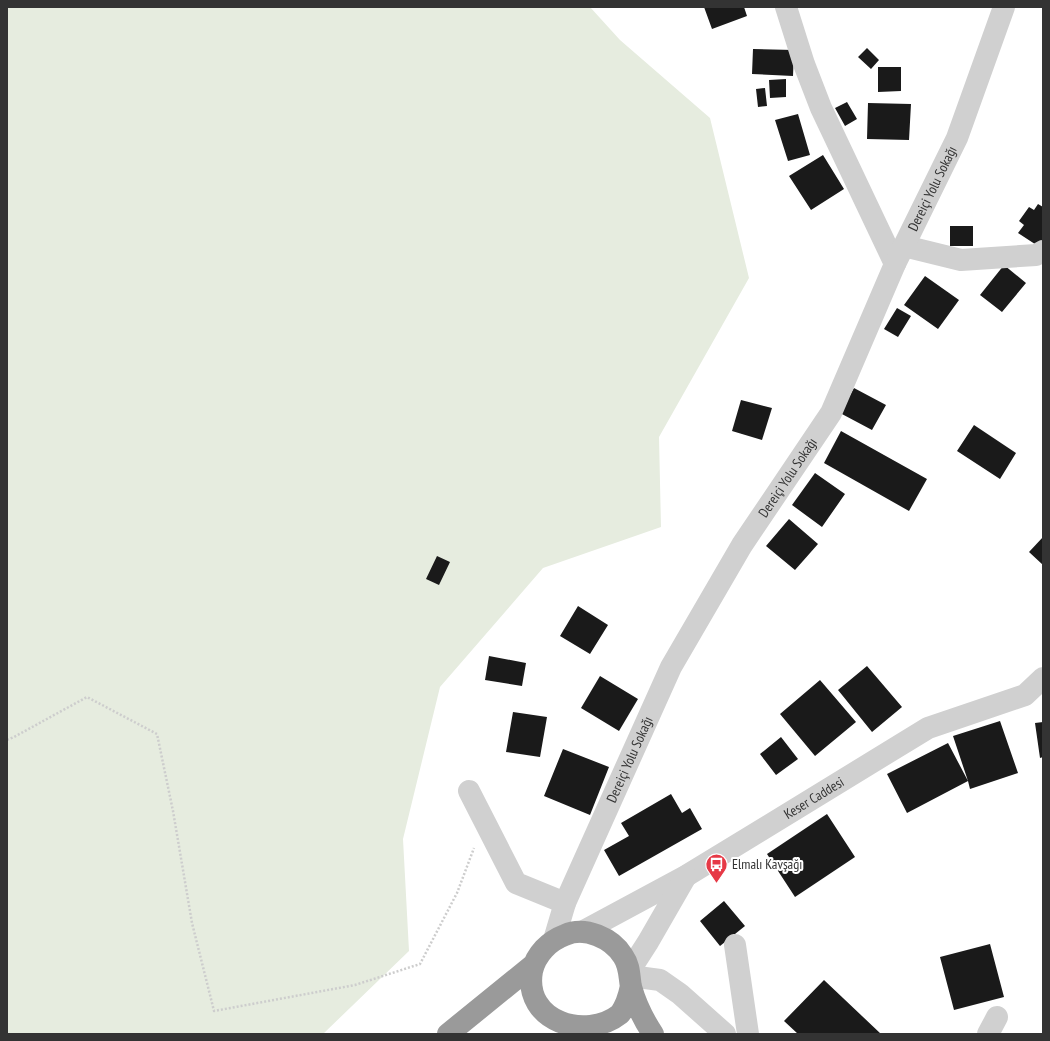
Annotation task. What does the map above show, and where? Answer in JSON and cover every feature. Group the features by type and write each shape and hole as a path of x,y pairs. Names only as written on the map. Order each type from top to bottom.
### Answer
{"highway":[{"path":"630,978 627,1001 620,1014 608,1024 594,1030 569,1032 550,1022 540,1011 533,996 530,981 533,965 541,951 554,940 567,934 582,932 598,935 612,943 623,955 630,978 641,1016 652,1034"},
{"path":"448,1034 533,965"}],"street":[{"path":"786,7 804,64 821,108 900,255 961,260 1036,255 1043,251"},
{"name":"Dereiçi Yolu Sokağı","path":"554,940 565,903 671,667 742,545 831,413 900,255 957,138 1004,7"},
{"name":"Keser Caddesi","path":"630,978 648,942 686,876 928,728 1025,695 1043,678"},
{"path":"469,790 516,882 565,903"},
{"path":"582,932 686,876"},
{"path":"735,945 748,1034"},
{"path":"630,978 660,980 680,994 725,1034"}],"path":[{"path":"7,740 87,697 157,734 173,811 192,924 214,1011 355,985 420,964 457,893 484,820"}],"shaded area":[{"path":"7,7 590,7 620,40 710,118 749,278 659,437 661,527 543,568 440,687 403,839 409,951 323,1034 7,1034"}],"building":[{"path":"704,7 744,7 747,16 712,29"},
{"path":"867,48 879,60 871,69 858,57"},
{"path":"753,49 794,50 793,76 752,74"},
{"path":"878,67 901,67 901,91 878,92"},
{"path":"786,79 786,97 770,98 769,80"},
{"path":"765,88 767,106 758,107 756,89"},
{"path":"847,102 857,119 845,126 835,108"},
{"path":"868,103 911,104 909,140 867,139"},
{"path":"798,114 810,155 788,161 775,120"},
{"path":"823,155 844,189 811,210 789,176"},
{"path":"1038,204 1043,207 1043,245 1041,248 1018,233 1024,225 1019,221 1029,207 1034,210"},
{"path":"950,226 973,226 973,246 950,246"},
{"path":"1004,265 1026,283 1002,312 980,295"},
{"path":"925,276 959,300 938,329 904,305"},
{"path":"897,308 911,316 898,337 884,329"},
{"path":"854,388 886,405 872,430 840,413"},
{"path":"741,400 772,408 762,440 732,431"},
{"path":"974,425 1016,453 1000,479 957,451"},
{"path":"841,431 927,479 909,511 824,463"},
{"path":"815,473 845,494 822,527 792,505"},
{"path":"789,519 818,544 795,570 766,546"},
{"path":"1043,537 1043,565 1029,552"},
{"path":"437,556 450,562 439,585 426,579"},
{"path":"578,606 608,625 590,654 560,636"},
{"path":"489,656 526,663 522,686 485,680"},
{"path":"867,666 902,707 872,732 838,690"},
{"path":"600,676 638,699 619,731 581,708"},
{"path":"820,680 856,722 815,756 780,714"},
{"path":"513,712 547,717 540,757 506,752"},
{"path":"1000,721 1018,773 970,789 953,736"},
{"path":"1043,722 1043,757 1040,758 1035,723"},
{"path":"781,737 798,759 776,775 760,754"},
{"path":"948,743 968,781 907,813 887,774"},
{"path":"563,749 609,767 590,815 544,796"},
{"path":"671,794 682,813 690,808 702,829 619,876 604,850 629,836 621,823"},
{"path":"827,814 855,857 795,897 767,854"},
{"path":"724,901 745,926 720,946 700,921"},
{"path":"990,944 1004,997 954,1010 940,957"},
{"path":"824,980 881,1034 798,1034 784,1021"}],"place":[{"name":"Elmalı Kavşağı","path":"717,884"}]}
